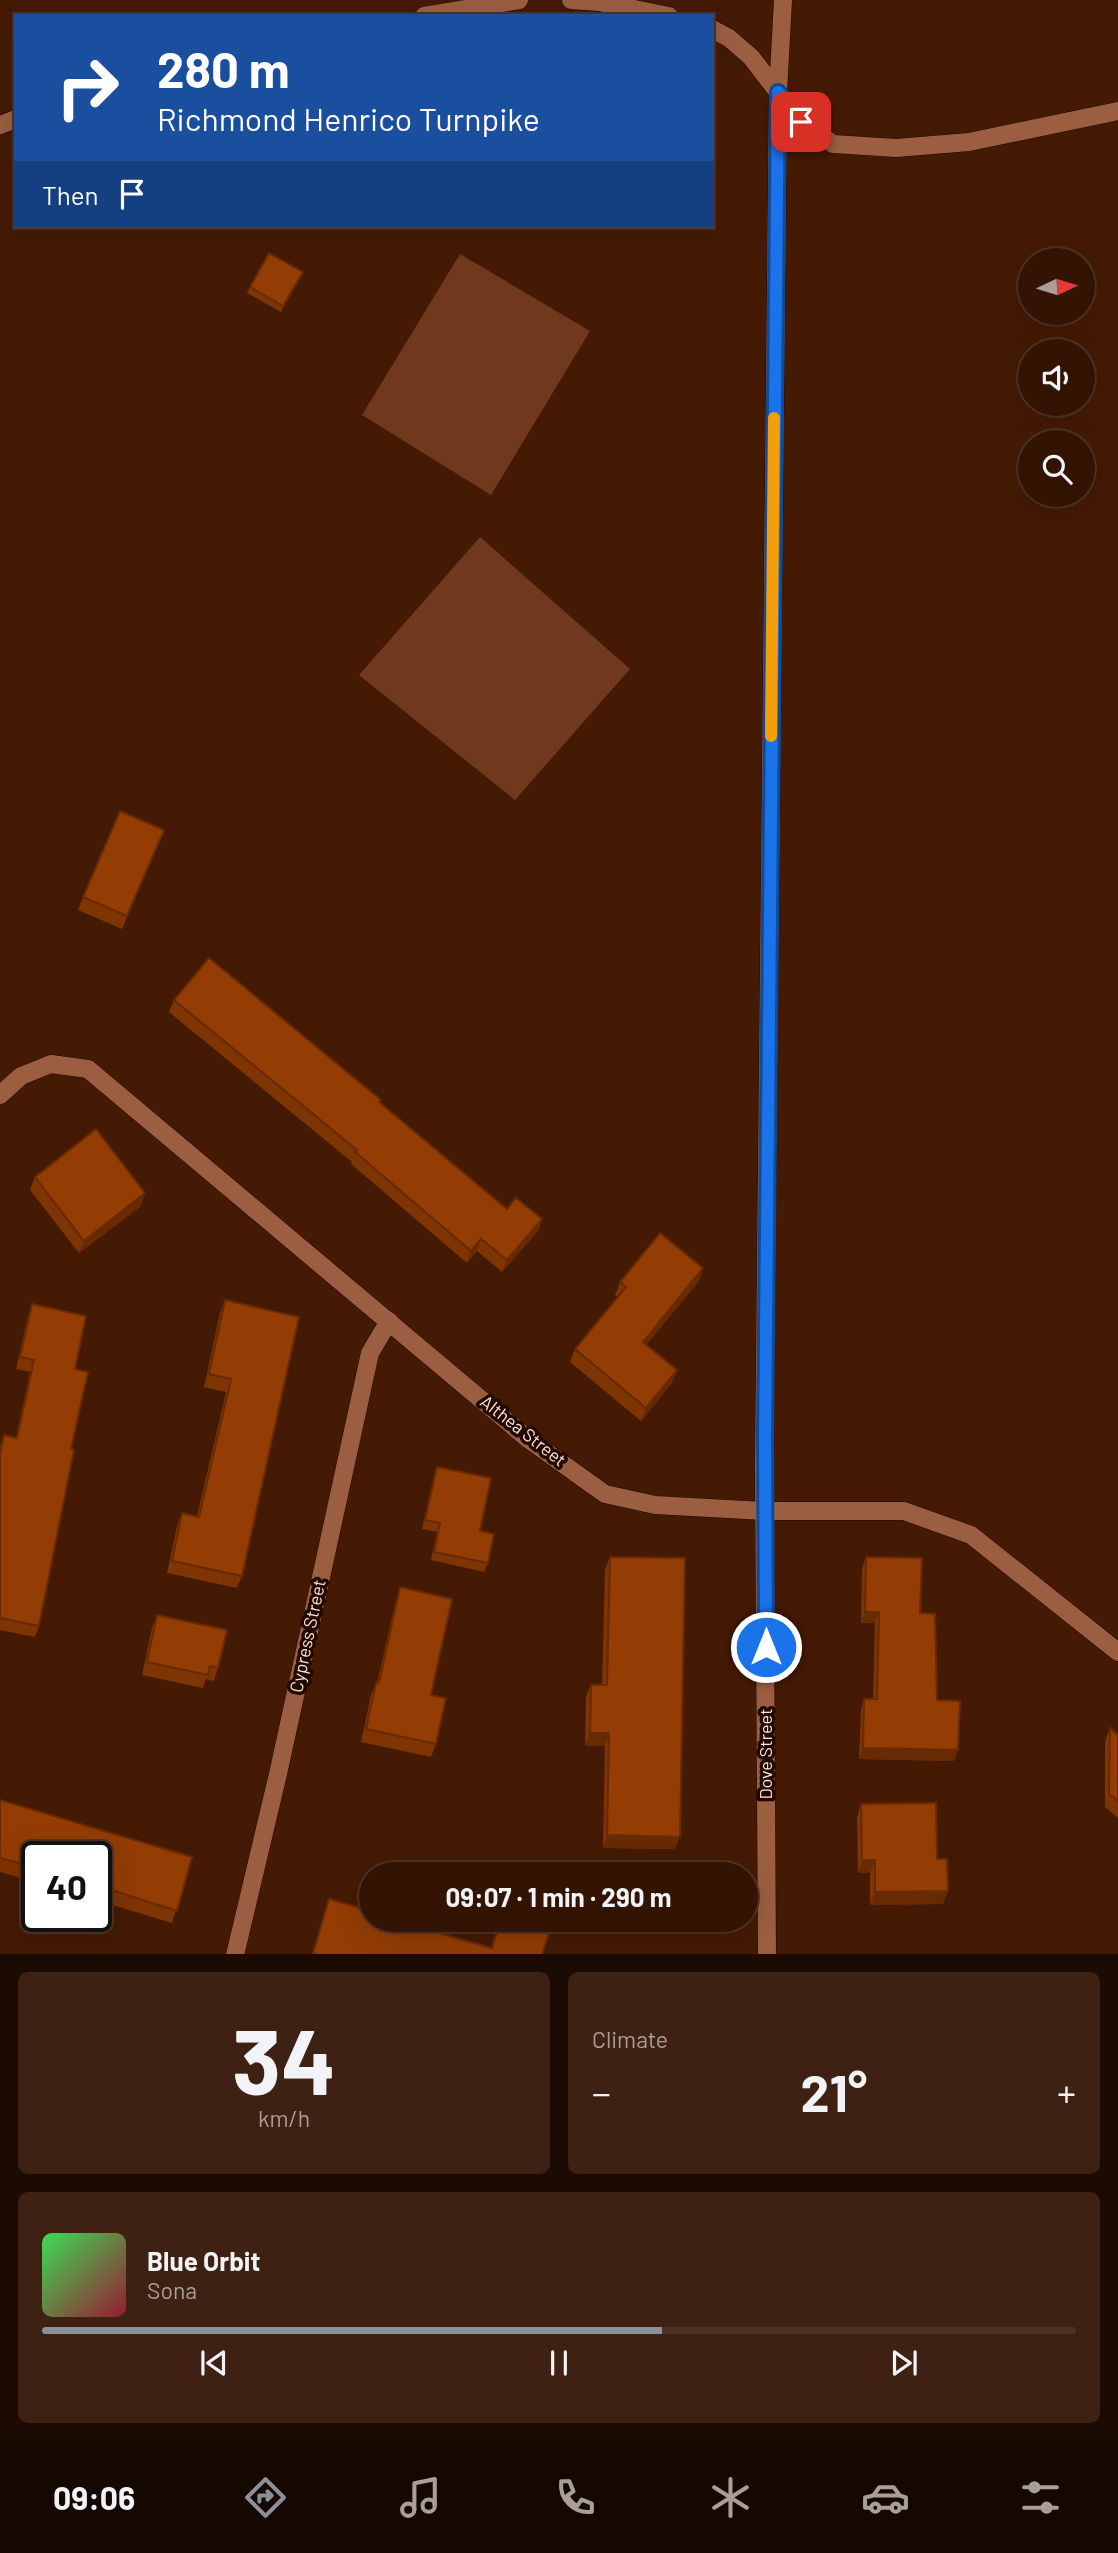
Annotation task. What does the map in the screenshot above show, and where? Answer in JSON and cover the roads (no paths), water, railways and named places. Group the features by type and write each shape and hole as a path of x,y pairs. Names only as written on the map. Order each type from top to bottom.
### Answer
{"street":[{"path":"436,14 519,0"},
{"path":"571,0 599,2 659,14"},
{"name":"Dove Street","path":"767,1954 765,1511 778,92 783,0"},
{"path":"714,30 729,38 751,57 801,122 833,144 896,148 969,142 1118,111"},
{"name":"Althea Street","path":"0,1095 21,1076 51,1064 88,1069 528,1438 605,1494 655,1505 765,1511 904,1511 971,1535 1118,1652"},
{"name":"Cypress Street","path":"234,1954 278,1774 370,1353 389,1321"}]}
